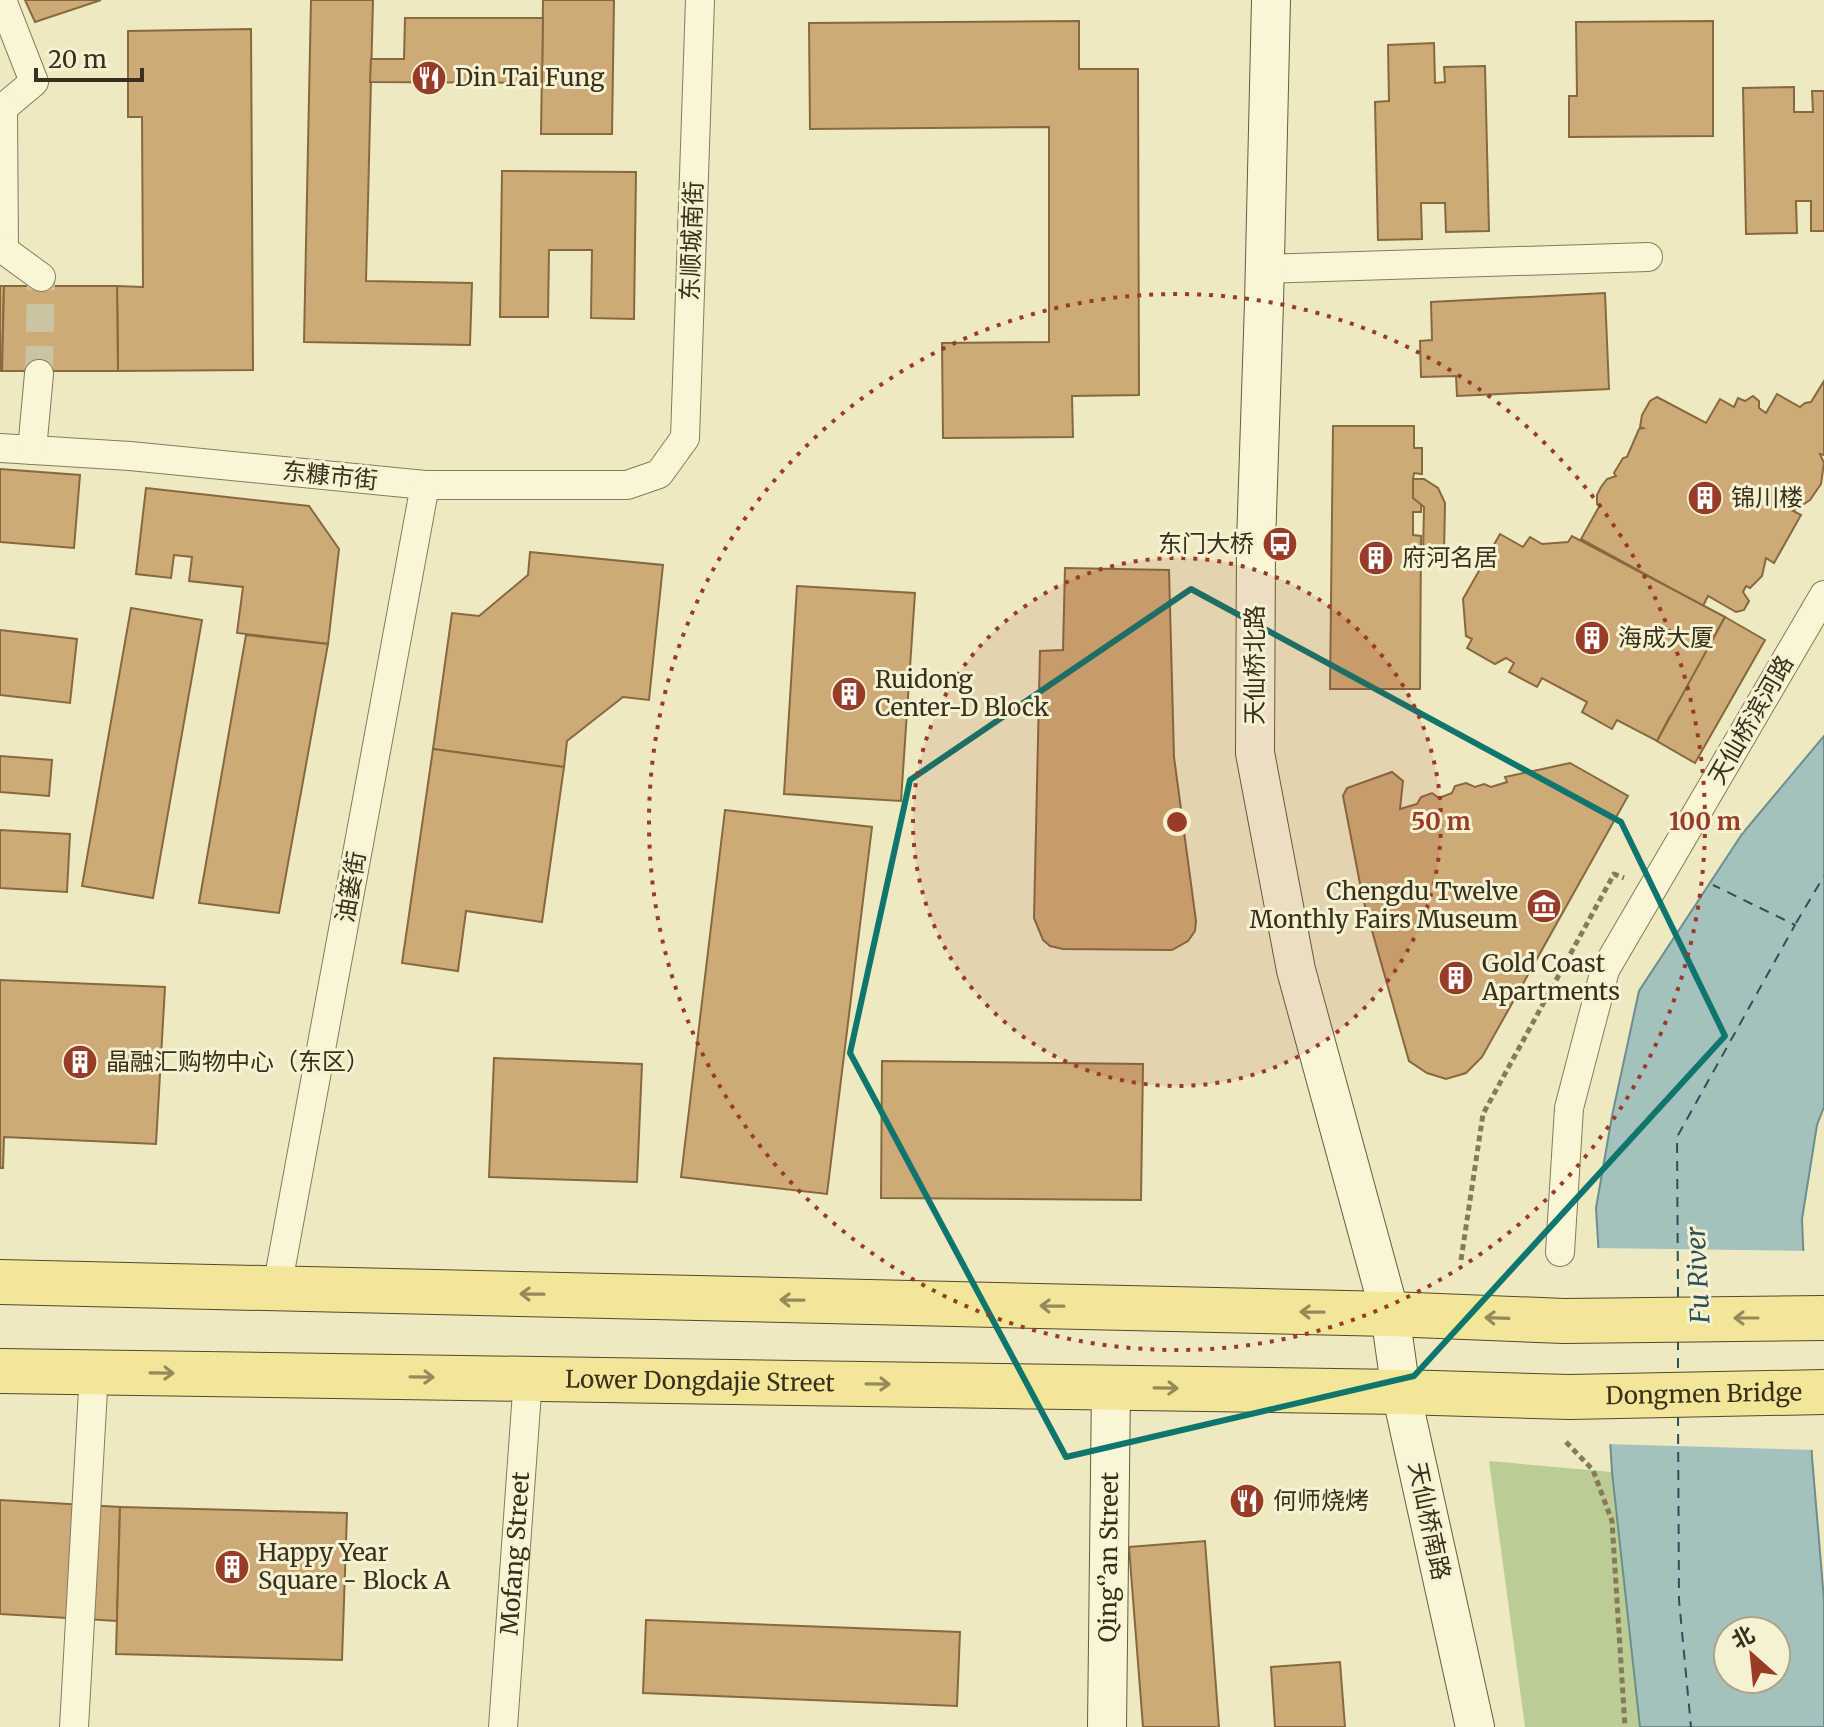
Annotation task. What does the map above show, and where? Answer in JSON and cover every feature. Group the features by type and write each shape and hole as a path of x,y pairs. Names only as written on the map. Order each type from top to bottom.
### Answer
{"main road":[{"path":"0,1282 1575,1320 1824,1318"},
{"name":"Lower Dongdajie Street","path":"0,1371 1401,1392"},
{"name":"Dongmen Bridge","path":"1401,1392 1583,1397 1824,1392"}],"street":[{"path":"2,0 34,82 1,108 2,250 41,277"},
{"name":"东顺城南街","path":"659,474 685,438 700,0"},
{"name":"天仙桥北路","path":"1271,0 1256,543 1255,753 1296,970 1390,1314"},
{"path":"1265,269 1648,257"},
{"path":"32,450 39,374"},
{"name":"东糠市街","path":"0,448 130,456 425,485 627,485 659,474"},
{"name":"油篓街","path":"277,1288 425,485"},
{"name":"天仙桥滨河路","path":"1560,1252 1569,1108 1605,970 1824,595"},
{"name":"天仙桥南路","path":"1390,1314 1401,1392 1475,1727"},
{"path":"74,1727 94,1372"},
{"name":"Mofang Street","path":"503,1727 528,1378"},
{"name":"Qing‘’an Street","path":"1107,1727 1111,1387"}],"path":[{"path":"1461,1260 1483,1114 1614,874 1627,879"},
{"path":"1566,1442 1593,1470 1612,1521 1625,1727"}],"highlighted area":[{"path":"1191,589 1621,822 1725,1036 1414,1376 1066,1457 850,1053 910,780"}],"green space":[{"path":"1489,1461 1612,1472 1640,1727 1525,1727"}],"water":[{"name":"Fu River","path":"1824,736 1824,1107 1817,1125 1802,1219 1812,1457 1824,1600 1824,1727 1640,1727 1612,1472 1596,1208 1639,991 1742,834"}],"pier":[{"path":"1594,1248 1807,1251 1816,1450 1606,1444"}],"building":[{"path":"25,0 101,0 35,22"},
{"path":"311,0 373,0 366,281 472,283 470,345 304,342"},
{"path":"543,0 614,0 612,134 541,134"},
{"path":"405,18 543,18 542,83 370,82 371,59 404,59"},
{"path":"1079,21 1079,69 1138,69 1139,395 1072,396 1073,437 943,438 942,343 1049,342 1049,127 810,129 809,23"},
{"path":"1713,21 1713,136 1569,137 1569,96 1577,96 1576,22"},
{"path":"251,29 253,370 118,371 117,286 143,287 142,117 128,117 128,31"},
{"path":"1434,43 1435,83 1445,82 1444,67 1485,66 1489,231 1446,232 1445,203 1421,203 1422,239 1378,240 1375,102 1389,101 1388,45"},
{"path":"1794,87 1794,112 1813,112 1812,91 1824,91 1824,231 1811,231 1811,201 1796,201 1797,233 1746,234 1743,88"},
{"path":"502,171 636,172 634,319 591,318 592,250 549,250 548,317 500,317"},
{"path":"0,286 4,286 2,371 0,371"},
{"path":"4,286 117,286 118,371 2,371"},
{"path":"1605,293 1609,389 1457,396 1456,376 1421,377 1420,341 1432,340 1431,302"},
{"name":"锦川楼","path":"1824,381 1821,484 1810,500 1793,511 1801,515 1774,563 1766,558 1762,576 1750,588 1746,586 1743,592 1749,601 1744,610 1736,612 1708,596 1703,606 1581,539 1600,505 1597,504 1597,495 1601,487 1607,479 1616,476 1614,473 1623,458 1627,457 1639,429 1643,428 1640,427 1642,415 1650,401 1657,397 1706,423 1720,399 1734,407 1738,398 1745,401 1753,396 1759,401 1759,408 1766,413 1777,394 1800,407 1811,402"},
{"name":"府河名居","path":"1333,426 1414,426 1414,448 1422,448 1422,474 1414,473 1413,479 1413,485 1422,486 1421,512 1413,512 1413,535 1421,536 1420,689 1330,689"},
{"path":"0,469 80,475 74,548 0,542"},
{"path":"1413,479 1424,479 1438,488 1445,503 1444,554 1423,554 1424,507 1413,498"},
{"path":"146,488 309,506 339,549 328,644 237,633 243,587 189,581 192,557 174,555 171,578 136,574"},
{"name":"海成大厦","path":"1500,534 1523,547 1530,537 1542,544 1568,542 1572,536 1725,617 1697,669 1691,694 1670,716 1657,741 1617,720 1612,729 1582,712 1587,702 1542,678 1537,687 1509,672 1514,663 1506,658 1495,664 1467,648 1472,639 1466,636 1463,599"},
{"path":"530,552 663,565 649,700 623,697 567,741 564,767 433,749 452,613 479,616 528,575"},
{"path":"1065,568 1169,570 1174,757 1196,921 1195,931 1188,941 1172,950 1063,949 1050,946 1043,940 1034,918 1040,651 1063,650"},
{"name":"Ruidong Center-D Block","path":"797,586 915,593 901,801 784,794"},
{"path":"131,608 202,620 153,898 82,886"},
{"path":"1725,617 1765,640 1695,763 1657,741"},
{"path":"0,630 77,639 70,703 0,695"},
{"path":"246,635 328,644 279,913 199,903"},
{"path":"433,749 564,767 542,922 466,911 458,971 402,963"},
{"path":"0,756 52,760 49,796 0,792"},
{"name":"Gold Coast Apartments","path":"1570,763 1628,796 1482,1057 1466,1073 1446,1079 1427,1073 1409,1061 1363,899 1343,796 1347,788 1392,772 1403,781 1400,809 1417,804 1421,797 1432,793 1439,798 1452,793 1455,786 1466,783 1475,787 1484,784 1491,787 1507,782 1505,777"},
{"path":"725,810 872,827 827,1194 681,1177"},
{"path":"0,830 70,834 67,892 0,888"},
{"name":"晶融汇购物中心（东区）","path":"0,980 165,987 156,1144 4,1137 3,1168 0,1168"},
{"path":"494,1058 642,1064 637,1182 489,1177"},
{"path":"882,1061 1143,1064 1141,1200 881,1198"},
{"path":"0,1500 120,1507 117,1621 0,1614"},
{"name":"Happy Year Square - Block A","path":"120,1507 347,1513 342,1660 116,1654"},
{"path":"1205,1541 1219,1727 1143,1727 1129,1547"},
{"path":"646,1620 960,1632 957,1706 643,1693"},
{"path":"1340,1662 1345,1727 1275,1727 1271,1667"}],"ferry route":[{"path":"1796,923 1824,876"},
{"path":"1678,1297 1677,1137 1795,925 1713,885"},
{"path":"1678,1340 1678,1373"},
{"path":"1678,1416 1679,1600 1691,1727"}],"tunnel":[{"path":"39,374 41,277"}],"place":[{"name":"Din Tai Fung","path":"429,78"},
{"name":"锦川楼","path":"1705,498"},
{"name":"东门大桥","path":"1280,544"},
{"name":"府河名居","path":"1376,558"},
{"name":"海成大厦","path":"1592,638"},
{"name":"Ruidong Center-D Block","path":"849,694"},
{"name":"Chengdu Twelve Monthly Fairs Museum","path":"1544,906"},
{"name":"Gold Coast Apartments","path":"1456,978"},
{"name":"晶融汇购物中心（东区）","path":"80,1062"},
{"name":"何师烧烤","path":"1247,1501"},
{"name":"Happy Year Square - Block A","path":"232,1567"}]}
